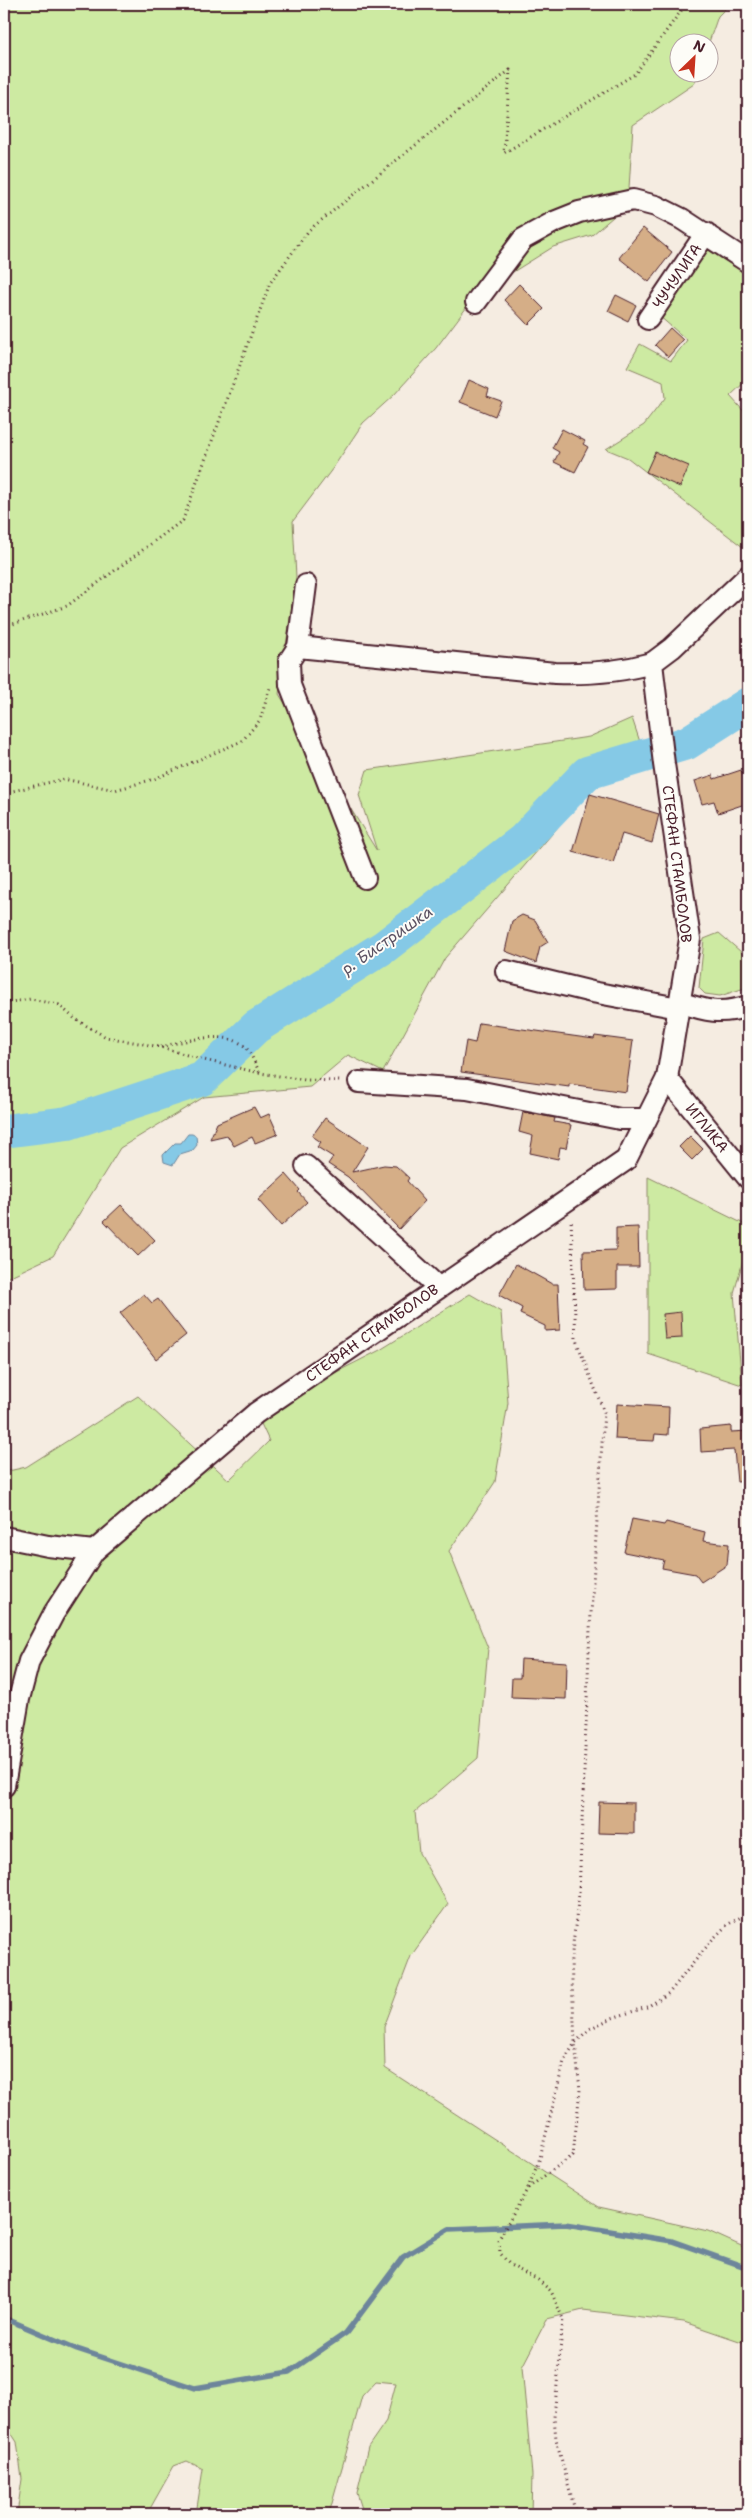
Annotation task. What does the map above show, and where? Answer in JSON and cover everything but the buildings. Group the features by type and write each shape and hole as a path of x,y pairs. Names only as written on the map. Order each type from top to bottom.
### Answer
{"street":[{"path":"476,302 523,239 554,222 580,212 632,200 656,206 706,233 748,262"},
{"name":"ЧУЧУЛИГА","path":"648,319 706,233"},
{"path":"293,654 555,673 591,674 634,668 652,663 672,648 748,576"},
{"path":"306,584 293,654 290,685 365,878"},
{"name":"СТЕФАН СТАМБОЛОВ","path":"4,1786 19,1699 29,1662 54,1613 94,1550 256,1414 438,1287 626,1160 667,1078 690,939 664,764 652,663"},
{"path":"506,971 592,992 702,1010 728,1012 748,1006"},
{"name":"ИГЛИКА","path":"667,1078 748,1178"},
{"path":"359,1082 467,1089 620,1120 646,1119"},
{"path":"306,1166 438,1287"},
{"path":"4,1537 48,1546 94,1550"}],"path":[{"path":"4,627 67,606 183,520 270,283 309,230 510,70 504,152 635,74 686,4"},
{"path":"4,793 64,779 115,790 154,779 242,742 260,720 275,673 293,654"},
{"path":"4,1003 31,999 60,1005 76,1019 106,1037 160,1047 204,1060 260,1073 305,1080 359,1082"},
{"path":"160,1047 193,1038 228,1038 246,1048 260,1073"},
{"path":"528,2188 573,2156 580,2090 574,2043 571,1961 580,1893 590,1629 604,1412 576,1340 571,1198"},
{"path":"576,2514 556,2439 554,2417 563,2319 551,2291 510,2265 500,2253 499,2239 528,2188 543,2148 564,2061 574,2043 589,2030 612,2018 647,2007 669,1993 712,1940 727,1925 748,1913"}],"green space":[{"path":"4,4 730,4 718,16 712,32 670,32 670,82 695,82 633,125 628,204 592,235 553,247 476,295 436,348 394,395 363,423 333,468 293,521 296,577 279,694 377,851 359,795 367,770 589,737 632,718 647,763 596,777 558,827 445,958 383,1072 348,1055 310,1087 204,1097 120,1148 53,1256 4,1279"},
{"path":"691,239 743,272 748,280 748,379 730,396 748,416 748,551 628,458 606,449 644,425 665,398 663,382 627,367 640,344 671,361 687,340 645,304"},
{"path":"719,933 748,958 748,987 720,996 705,994 699,988 704,939"},
{"path":"648,1177 748,1226 748,1243 734,1293 742,1385 648,1354"},
{"path":"470,1294 501,1312 508,1403 495,1482 449,1551 488,1648 478,1758 415,1812 419,1853 448,1904 411,1956 384,2027 385,2068 599,2207 708,2231 748,2249 748,2344 684,2322 583,2310 547,2319 522,2367 532,2475 531,2514 371,2514 363,2512 357,2493 368,2447 386,2421 396,2383 376,2381 362,2396 329,2514 196,2514 203,2469 187,2461 174,2466 147,2514 17,2514 22,2479 17,2442 4,2422 4,1472 26,1467 138,1396 229,1480 269,1441 256,1413 380,1350"}],"water":[{"path":"188,1134 196,1136 197,1145 193,1150 180,1154 173,1165 164,1162 163,1155 175,1143 181,1143"}],"waterway":[{"name":"р. Бистришка","path":"4,1131 68,1123 202,1079 256,1027 384,947 523,840 587,773 687,743 748,704"},
{"path":"4,2318 77,2349 195,2388 289,2372 346,2333 403,2257 449,2229 566,2224 672,2241 748,2268"}]}
